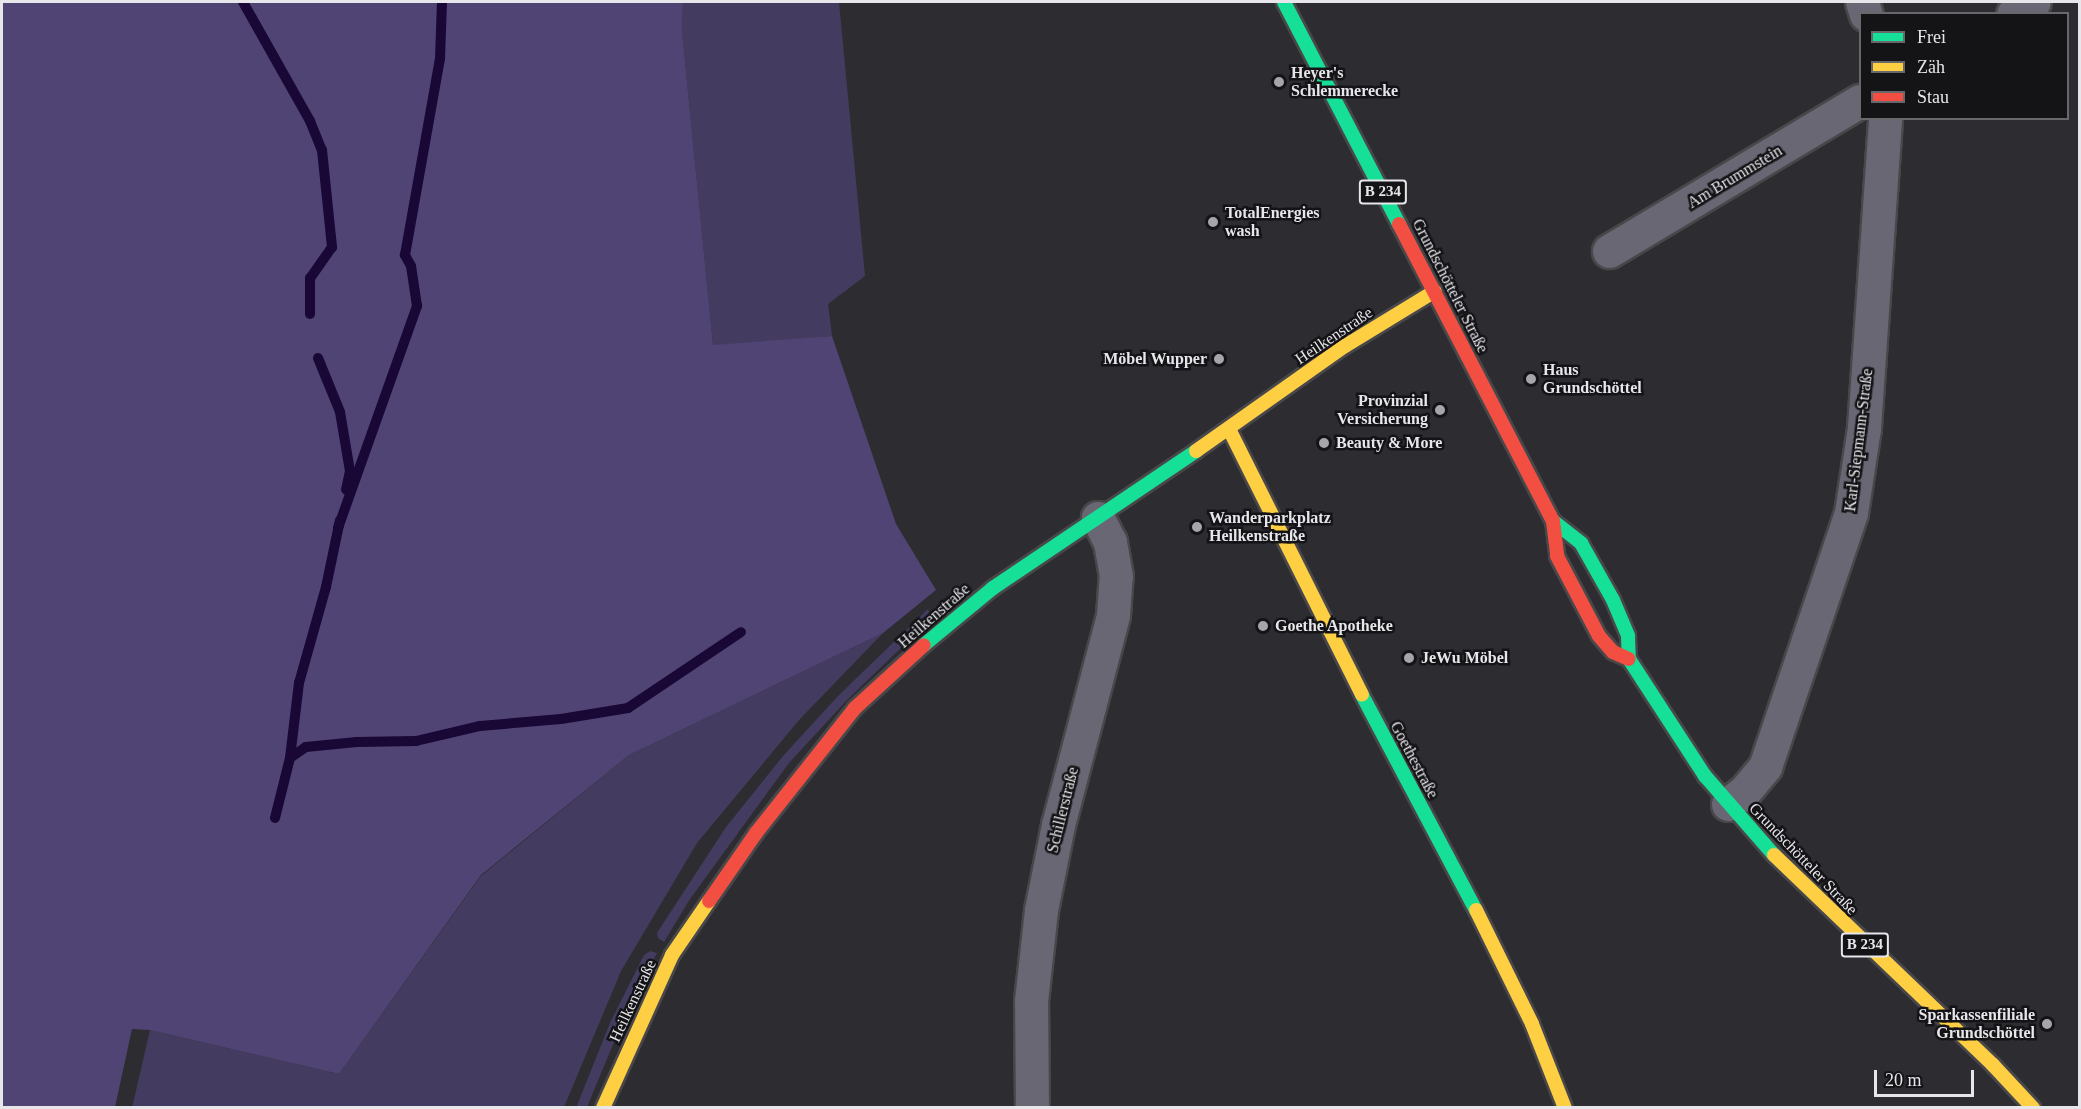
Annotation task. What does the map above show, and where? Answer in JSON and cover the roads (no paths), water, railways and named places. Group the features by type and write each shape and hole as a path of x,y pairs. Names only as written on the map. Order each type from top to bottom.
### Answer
{"street":[{"name":"Grundschötteler Straße","path":"1284,2 1554,521 1557,556 1599,636 1612,652 1629,659"},
{"path":"2016,12 2034,2"},
{"name":"Am Brummstein","path":"1609,251 1859,102"},
{"name":"Karl-Siepmann-Straße","path":"1728,804 1744,792 1765,768 1831,578 1851,513 1866,405 1885,120"},
{"name":"Heilkenstraße","path":"603,1107 672,955 756,833 855,708 959,615 1039,556 1229,429 1345,346 1435,291"},
{"name":"Goethestraße","path":"1229,429 1388,746 1488,933 1532,1024 1565,1107"},
{"name":"Schillerstraße","path":"1032,1107 1031,1001 1041,909 1058,825 1113,615 1116,576 1110,542 1098,518"},
{"name":"Grundschötteler Straße","path":"1554,521 1581,543 1613,600 1628,636 1629,659 1705,776 1728,804 1818,900 1993,1065 2033,1107"}],"waterway":[{"path":"243,2 310,121 322,150 332,247 310,278 310,314"},
{"path":"338,528 417,306 411,266 405,255 440,59 442,2"},
{"path":"318,358 340,412 350,471 346,490"},
{"path":"275,818 290,758 299,683 326,587 340,520"},
{"path":"290,758 306,747 357,742 416,741 480,726 561,719 628,708 741,632"}],"place":[{"name":"Heyer's Schlemmerecke","path":"1279,82"},
{"name":"TotalEnergies wash","path":"1213,222"},
{"name":"Möbel Wupper","path":"1219,359"},
{"name":"Haus Grundschöttel","path":"1531,379"},
{"name":"Provinzial Versicherung","path":"1440,410"},
{"name":"Beauty & More","path":"1324,443"},
{"name":"Wanderparkplatz Heilkenstraße","path":"1197,527"},
{"name":"Goethe Apotheke","path":"1263,626"},
{"name":"JeWu Möbel","path":"1409,658"},
{"name":"Sparkassenfiliale Grundschöttel","path":"2047,1024"}]}
